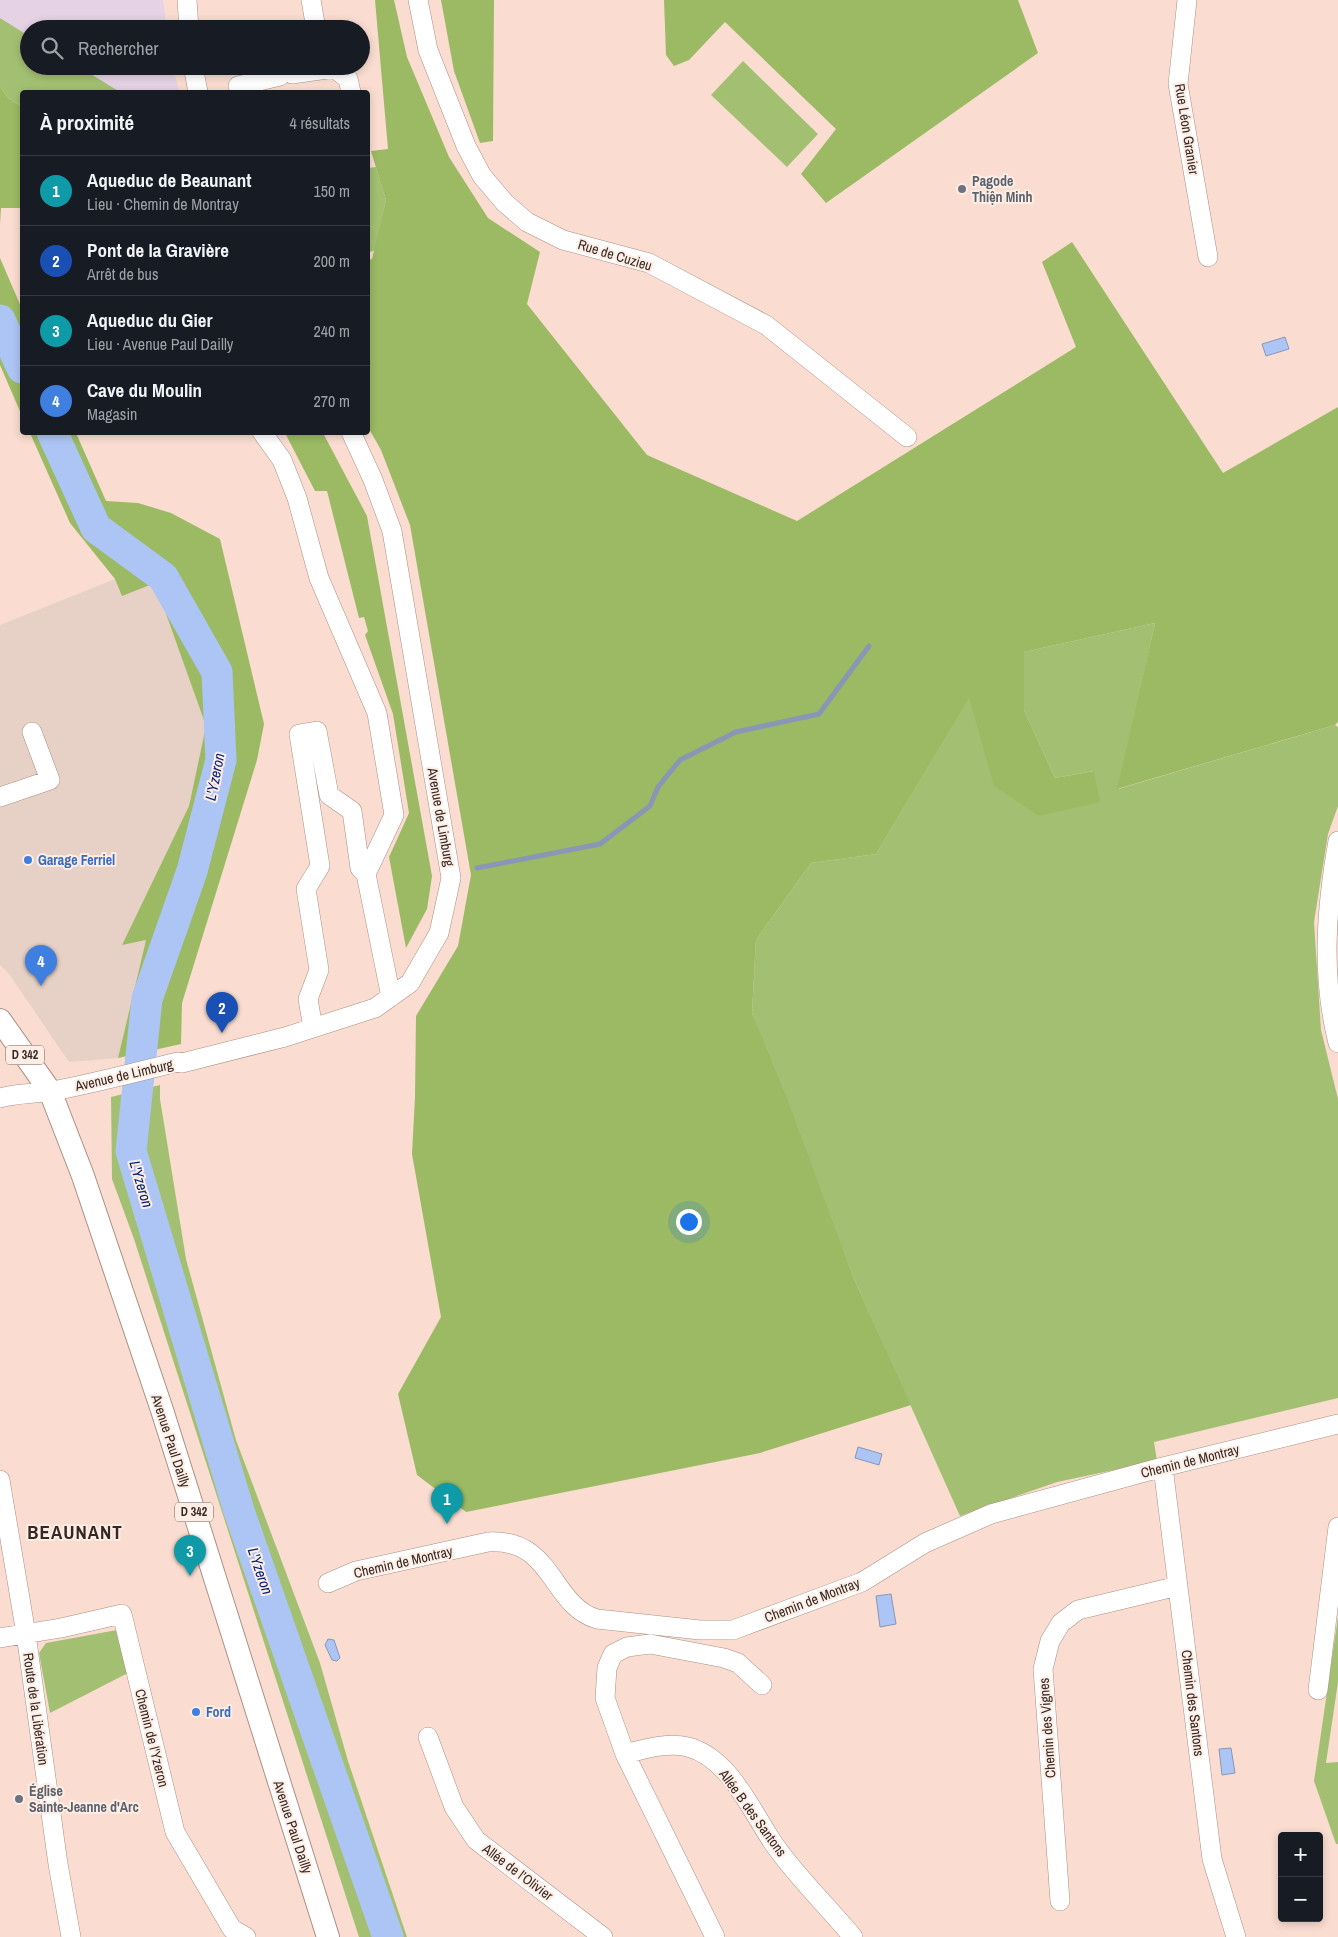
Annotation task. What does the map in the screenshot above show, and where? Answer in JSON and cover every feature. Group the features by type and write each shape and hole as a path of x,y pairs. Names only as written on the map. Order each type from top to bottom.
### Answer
{"main road":[{"name":"D 342","path":"0,1020 50,1092"},
{"name":"Avenue Paul Dailly","path":"50,1092 83,1176 135,1328 328,1937"}],"street":[{"path":"187,0 188,20"},
{"path":"311,0 314,20"},
{"name":"Rue de Cuzieu","path":"418,0 428,50 466,146 482,176 505,202 527,222 563,240 650,263 766,325 907,436"},
{"name":"Rue Léon Granier","path":"1188,0 1178,84 1208,257"},
{"path":"195,75 198,90"},
{"path":"238,86 286,75"},
{"path":"344,75 348,78 350,90"},
{"path":"264,435 282,460 297,498 319,578 377,713 394,815 366,874"},
{"name":"Avenue de Limburg","path":"0,1098 12,1095 50,1092 178,1062 182,1063 247,1047 375,1008 410,983 439,933 452,878 392,531 373,480 352,435"},
{"path":"313,1028 308,999 318,970 306,889 320,866 299,734 317,731 329,795 352,811 360,868 366,874 391,997"},
{"path":"0,797 50,780 32,732"},
{"path":"1338,841 1335,874 1326,925 1327,971 1334,1028 1338,1043"},
{"name":"Chemin de Montray","path":"328,1583 356,1571 488,1542 501,1542 514,1544 526,1549 546,1568 575,1606 585,1615 597,1619 700,1630 733,1630 862,1582 925,1543 991,1514 1163,1466 1338,1424"},
{"name":"Chemin des Santons","path":"1163,1466 1212,1859 1236,1937"},
{"name":"Route de la Libération","path":"0,1480 26,1634 58,1864 71,1937"},
{"path":"1318,1690 1338,1527"},
{"name":"Chemin des Vignes","path":"1060,1901 1043,1670 1050,1641 1061,1623 1078,1610 1178,1586"},
{"name":"Chemin de l'Yzeron","path":"26,1634 122,1614 175,1832 232,1929 246,1937"},
{"path":"0,1638 26,1634"},
{"path":"715,1937 625,1754 605,1698 607,1668 613,1654 626,1647 650,1644 724,1658 738,1663 762,1685"},
{"name":"Allée de l’Olivier","path":"428,1737 454,1807 476,1840 603,1937"},
{"name":"Allée B des Santons","path":"625,1754 661,1745 689,1747 712,1758 728,1773 777,1848 853,1937"}],"shaded area":[{"path":"0,0 163,0 166,20 20,20 20,30 0,18"},
{"path":"93,75 175,75 179,90 117,90"},
{"path":"115,579 155,583 206,726 189,806 122,945 146,940 118,1058 69,1062 9,974 0,965 0,625"}],"green space":[{"path":"375,0 394,0 407,57 449,157 488,218 540,252 527,304 647,455 797,521 1076,347 1042,262 1072,242 1223,473 1338,407 1338,722 1335,725 1117,789 1155,623 1024,652 1024,710 1055,778 1094,771 1100,802 1039,816 994,786 969,698 876,854 811,863 756,940 752,1013 788,1101 854,1279 911,1405 760,1453 466,1512 417,1475 398,1394 441,1317 412,1154 416,1016 458,946 471,875 410,525 381,450 370,431 370,260 372,259 386,200 371,151 388,149"},
{"path":"441,0 494,0 493,141 480,143 454,71"},
{"path":"664,0 1018,0 1038,53 826,203 801,174 836,129 725,22 689,60 674,66 666,55"},
{"path":"0,18 20,30 20,75 93,75 117,90 20,90 20,106 8,98 0,86"},
{"path":"743,61 818,134 787,167 711,95"},
{"path":"0,86 8,98 20,106 20,208 1,208 0,224"},
{"path":"376,167 386,200 375,250 370,252 370,168"},
{"path":"0,258 20,304 20,411 0,365"},
{"path":"31,435 77,435 106,501 138,503 171,513 220,539 264,724 257,760 182,1003 181,1044 118,1058 146,940 122,945 189,806 206,726 155,583 122,596 115,579 70,523"},
{"path":"286,435 324,435 367,516 432,876 427,909 406,948 389,857 409,813 393,714 365,635 368,631 364,617 359,618 327,491 315,491"},
{"path":"1155,623 1118,789 1335,725 1338,727 1338,806 1328,834 1314,922 1321,1030 1338,1099 1338,1398 1154,1442 1157,1461 1057,1482 960,1516 854,1279 752,1013 756,940 811,863 876,854 969,697 1039,816 1094,771 1055,778 1024,710 1024,652"},
{"path":"160,1085 160,1099 186,1259 236,1440 320,1663 348,1761 407,1937 359,1937 134,1239 112,1179 111,1097"},
{"path":"1338,1617 1338,1682 1326,1763 1338,1762 1338,1844 1336,1844 1314,1781"},
{"path":"117,1630 128,1673 50,1713 39,1653 46,1643"}],"water":[{"path":"1285,337 1289,349 1266,356 1262,344"},
{"path":"858,1447 882,1454 879,1465 855,1458"},
{"path":"891,1594 896,1624 880,1627 876,1596"},
{"path":"328,1639 334,1640 340,1658 337,1661 332,1660 325,1645"},
{"path":"1231,1748 1235,1773 1222,1775 1219,1749"}],"waterway":[{"name":"L'Yzeron","path":"0,320 20,364"},
{"name":"L'Yzeron","path":"53,435 96,528 163,577 217,672 221,760 192,871 147,999 131,1151 239,1511 388,1937"},
{"path":"477,868 600,844 650,806 658,787 680,760 736,732 819,714 869,646"}],"place":[{"name":"Pagode Thiện Minh","path":"962,189"},
{"name":"Garage Ferriel","path":"28,860"},
{"name":"Cave du Moulin","path":"41,986"},
{"name":"Pont de la Gravière","path":"222,1033"},
{"name":"Aqueduc de Beaunant","path":"447,1524"},
{"name":"Aqueduc du Gier","path":"190,1576"},
{"name":"Ford","path":"196,1712"},
{"name":"Église Sainte-Jeanne d'Arc","path":"19,1799"}],"district":[{"name":"BEAUNANT","path":"75,1532"}]}
